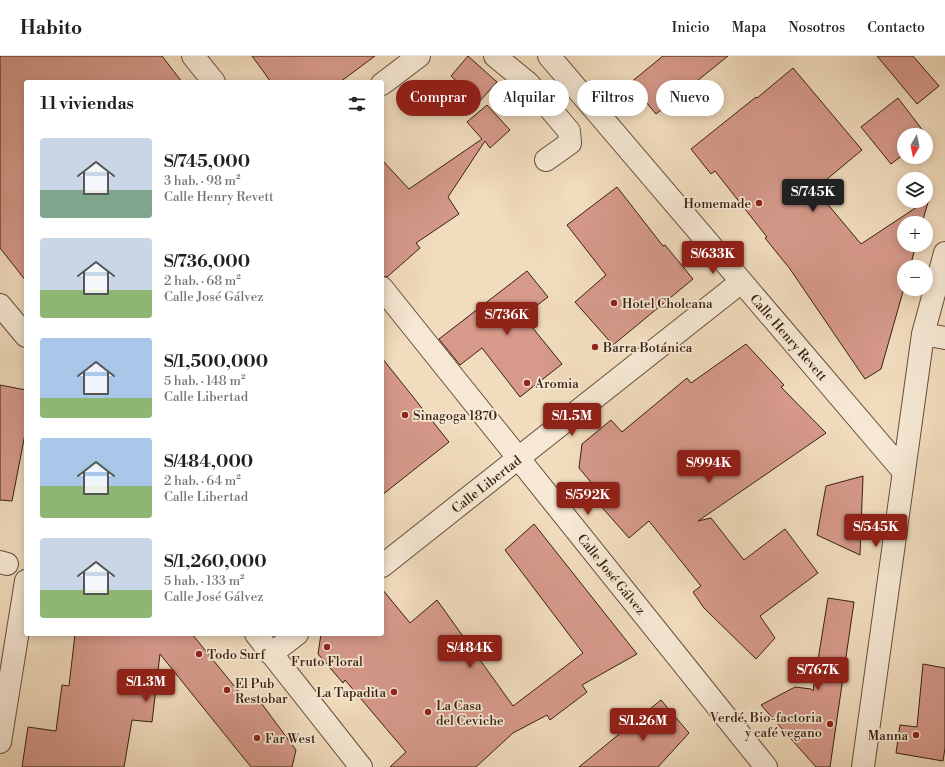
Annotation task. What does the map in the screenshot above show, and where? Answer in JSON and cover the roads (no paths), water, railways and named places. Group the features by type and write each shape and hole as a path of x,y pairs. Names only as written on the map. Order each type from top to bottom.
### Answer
{"street":[{"path":"193,56 212,80"},
{"path":"384,82 419,56"},
{"path":"495,56 524,80"},
{"path":"531,80 550,58"},
{"name":"Calle Henry Revett","path":"550,58 904,472"},
{"path":"546,160 570,143 569,131 556,116"},
{"path":"863,767 923,334 945,254"},
{"name":"Calle Libertad","path":"384,564 741,282"},
{"name":"Calle José Gálvez","path":"384,290 520,457 766,767"},
{"path":"0,305 24,334"},
{"path":"923,334 945,338"},
{"path":"0,742 24,593"},
{"path":"258,636 344,757 361,767"},
{"path":"271,654 294,636"}],"place":[{"name":"Homemade","path":"759,203"},
{"name":"Hotel Cholcana","path":"614,303"},
{"name":"Barra Botánica","path":"595,347"},
{"name":"Aromia","path":"527,383"},
{"name":"Sinagoga 1870","path":"405,415"},
{"name":"Fruto Floral","path":"327,647"},
{"name":"Todo Surf","path":"199,654"},
{"name":"El Pub Restobar","path":"227,690"},
{"name":"La Tapadita","path":"394,692"},
{"name":"La Casa del Ceviche","path":"428,712"},
{"name":"Verdé, Bio-factoria y café vegano","path":"830,724"},
{"name":"Manna","path":"916,735"},
{"name":"Far West","path":"257,738"}]}
